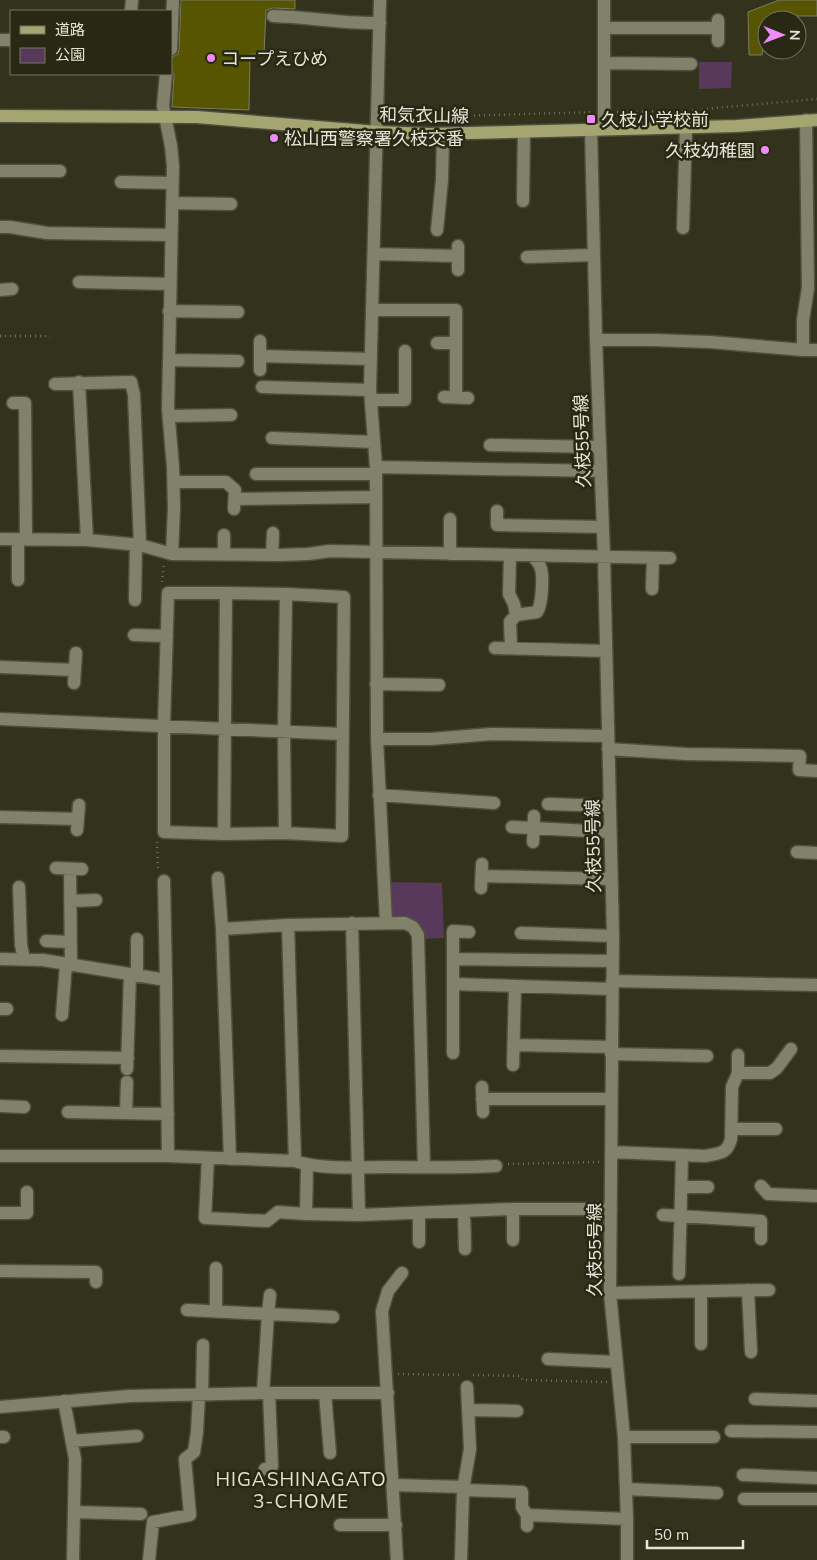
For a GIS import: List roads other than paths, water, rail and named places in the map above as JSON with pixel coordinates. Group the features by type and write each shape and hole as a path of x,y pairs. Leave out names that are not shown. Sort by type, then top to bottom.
{"main road":[{"name":"和気衣山線","path":"0,116 197,118 378,132 443,134 686,128 812,120"}],"street":[{"path":"172,24 173,0"},
{"path":"380,0 371,395 376,471 376,739 386,922"},
{"path":"604,0 604,129"},
{"path":"273,16 297,16 338,22 380,23"},
{"path":"605,28 674,22 718,24 718,41"},
{"path":"605,63 691,64"},
{"path":"166,75 163,106 171,146 172,184 169,311 169,416 174,482 172,554"},
{"path":"803,350 803,320 808,288 812,120"},
{"path":"684,228 686,128"},
{"name":"久枝55号線","path":"591,130 610,806 612,936 610,1293 624,1437 628,1519 627,1560"},
{"path":"523,201 524,132"},
{"path":"437,230 442,180 443,134"},
{"path":"0,171 52,174"},
{"path":"121,182 172,184"},
{"path":"172,203 231,204"},
{"path":"0,227 48,232 171,235"},
{"path":"374,254 458,251 458,270"},
{"path":"527,256 594,255"},
{"path":"79,282 170,284"},
{"path":"373,310 419,305 456,310 456,397"},
{"path":"169,311 238,312"},
{"path":"596,340 710,342 817,350"},
{"path":"260,341 260,370"},
{"path":"437,343 456,343"},
{"path":"262,388 371,395 405,400 412,364 405,351"},
{"path":"260,356 371,359"},
{"path":"169,360 238,361"},
{"path":"79,382 87,540"},
{"path":"55,384 131,382 134,395 138,545 134,600"},
{"path":"12,403 26,403 22,539 18,580"},
{"path":"169,416 231,415"},
{"path":"272,438 374,442"},
{"path":"490,445 600,447"},
{"path":"256,474 376,471 601,471"},
{"path":"174,482 226,482 235,490 234,504 376,497"},
{"path":"497,511 497,525 603,527"},
{"path":"450,520 450,554"},
{"path":"272,533 272,554"},
{"path":"224,535 224,554"},
{"path":"0,539 87,540 138,545 172,554 308,554 330,552 670,558"},
{"path":"510,555 509,594 514,604 516,615"},
{"path":"511,648 510,622 516,615 538,612 541,607 542,573 540,566 533,556"},
{"path":"652,589 653,558"},
{"path":"168,593 286,594 344,597 342,836 285,833 224,834 164,832 164,725 168,593"},
{"path":"224,834 226,593"},
{"path":"285,833 286,594"},
{"path":"134,635 167,636"},
{"path":"496,648 606,651"},
{"path":"0,667 75,676 76,654"},
{"path":"376,684 439,685"},
{"path":"0,719 342,734"},
{"path":"376,739 430,739 492,734 608,742 687,754 800,756 800,770 817,770"},
{"path":"379,795 494,803"},
{"path":"548,804 610,806"},
{"path":"0,818 78,824 78,806"},
{"path":"533,842 534,822"},
{"path":"512,827 534,822 610,832"},
{"path":"797,852 817,853"},
{"path":"56,868 76,869 70,901 69,964 62,1015"},
{"path":"482,876 532,871 611,879"},
{"path":"218,878 222,929 230,1160"},
{"path":"164,880 168,1156"},
{"path":"19,887 21,944 24,960"},
{"path":"70,901 96,900"},
{"path":"222,929 386,922 405,923 413,927 418,935 424,1167"},
{"path":"352,923 359,1215"},
{"path":"288,925 301,1163 306,1214"},
{"path":"453,1053 453,931 469,932"},
{"path":"521,933 612,936"},
{"path":"0,1056 127,1063 137,939"},
{"path":"46,941 70,942"},
{"path":"0,959 43,960 166,980"},
{"path":"453,959 612,961"},
{"path":"453,984 515,986 817,985"},
{"path":"513,1065 515,986"},
{"path":"514,1045 707,1056"},
{"path":"738,1073 770,1073 778,1068 791,1049"},
{"path":"611,1157 706,1156 721,1152 729,1147 732,1138 732,1087 738,1073 738,1055"},
{"path":"126,1113 127,1082"},
{"path":"482,1099 611,1099"},
{"path":"0,1106 24,1107"},
{"path":"68,1112 168,1114"},
{"path":"732,1129 776,1129"},
{"path":"0,1156 168,1156 359,1167 455,1168 496,1166"},
{"path":"679,1274 682,1156"},
{"path":"208,1158 205,1218 267,1221 278,1212 359,1215 513,1209 610,1210"},
{"path":"761,1186 768,1194 817,1196"},
{"path":"682,1187 708,1187"},
{"path":"0,1213 27,1213 27,1192"},
{"path":"513,1209 513,1240"},
{"path":"464,1211 465,1249"},
{"path":"419,1213 419,1242"},
{"path":"664,1215 761,1221 761,1240"},
{"path":"0,1271 35,1266 96,1272 96,1282"},
{"path":"216,1268 216,1311"},
{"path":"398,1560 382,1311 388,1290 402,1273"},
{"path":"748,1290 751,1352"},
{"path":"610,1293 769,1290"},
{"path":"700,1291 701,1344"},
{"path":"265,1469 272,1466 266,1393 270,1295"},
{"path":"187,1310 333,1317"},
{"path":"148,1560 153,1522 190,1515 185,1459 194,1452 203,1345"},
{"path":"548,1359 616,1362"},
{"path":"461,1560 463,1488 470,1449 468,1379"},
{"path":"325,1393 330,1453"},
{"path":"0,1407 128,1396 388,1393"},
{"path":"755,1399 817,1401"},
{"path":"64,1401 75,1459 73,1560"},
{"path":"469,1410 517,1411"},
{"path":"731,1431 817,1432"},
{"path":"72,1441 137,1436"},
{"path":"624,1437 714,1437"},
{"path":"743,1475 817,1478"},
{"path":"393,1485 522,1492 522,1507 527,1520 628,1519"},
{"path":"627,1489 717,1493"},
{"path":"744,1499 817,1499"},
{"path":"74,1512 141,1514"},
{"path":"340,1525 396,1524"}],"place":[{"name":"コープえひめ","path":"211,58"},
{"name":"久枝小学校前","path":"591,119"},
{"name":"松山西警察署久枝交番","path":"274,138"},
{"name":"久枝幼稚園","path":"765,150"}],"district":[{"name":"HIGASHINAGATO 3-CHOME","path":"301,1490"}]}
